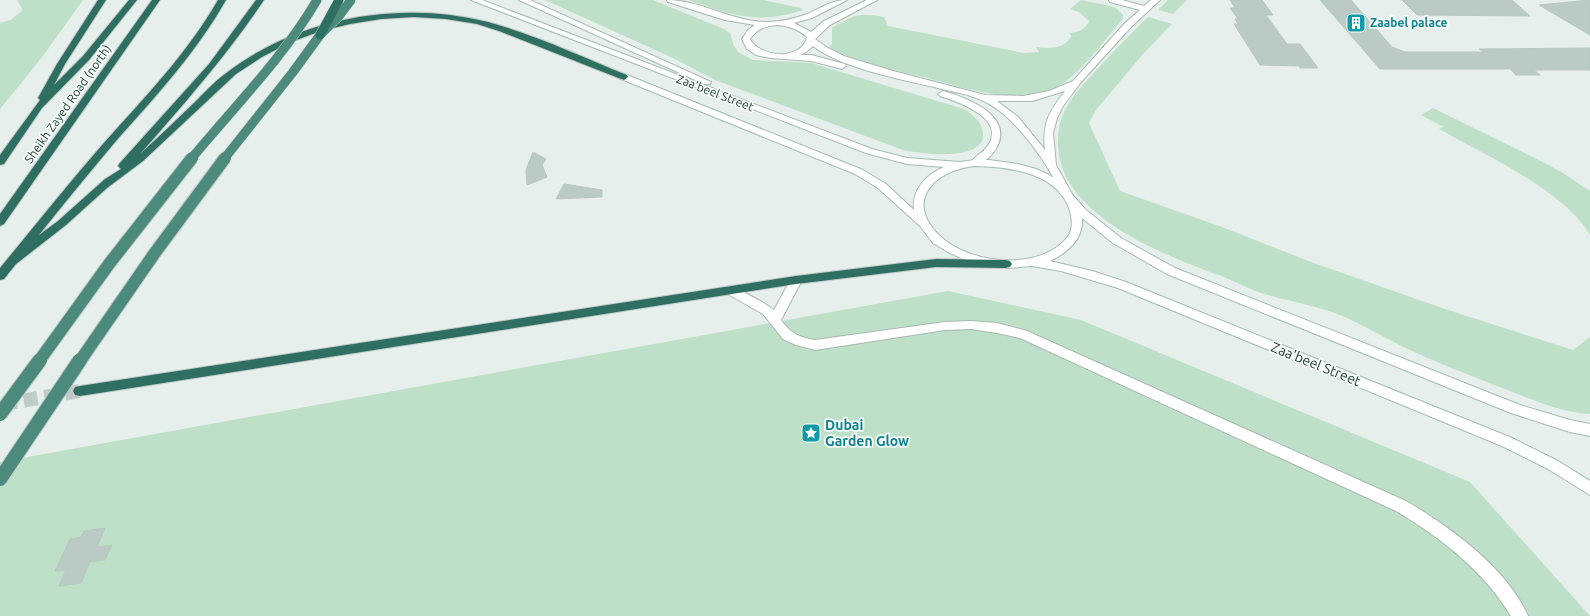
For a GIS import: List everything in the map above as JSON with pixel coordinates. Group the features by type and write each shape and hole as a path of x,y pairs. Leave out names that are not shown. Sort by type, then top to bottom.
{"highway":[{"path":"39,106 86,58 133,0"},
{"name":"Sheikh Zayed Road (north)","path":"0,222 156,0"},
{"path":"0,276 74,183 175,68 212,19 222,0"},
{"path":"212,19 232,0"},
{"path":"104,186 204,76 241,28 260,0"},
{"path":"0,414 109,264 197,153 288,44 306,19 316,0"},
{"path":"320,35 339,0"},
{"path":"0,479 101,328 158,248 208,180 320,35 339,16 351,0"},
{"path":"0,162 39,106 61,64 99,2"},
{"path":"11,262 62,223 104,186 143,158 214,88 245,64 269,50 296,38 355,20 414,15 448,16 470,20 505,30 624,77"},
{"path":"80,391 796,280 936,263 1006,264"}],"main road":[{"name":"Zaa'beel Street","path":"475,0 732,100 869,151 888,157 927,163 960,165"},
{"path":"523,0 756,103 791,121"},
{"path":"671,0 737,20 767,24 784,23 809,16 843,0"},
{"path":"783,56 803,51 809,46 811,38 827,23 871,0"},
{"path":"1113,0 1145,9"},
{"path":"1051,164 1048,133 1052,118 1059,105 1078,80 1128,25 1156,0"},
{"path":"700,10 741,34 752,50 760,54 802,57 830,62 947,96 976,107 987,115 995,125 997,136 994,146 986,155 975,163"},
{"path":"784,23 806,30 811,38 828,52 843,59 979,96 1014,100 1030,99 1056,92 1078,80"},
{"path":"741,34 767,24"},
{"name":"Zaa'beel Street","path":"624,77 859,172 882,186 924,225"},
{"path":"979,96 994,103 1007,112 1051,164 1064,185 1070,198 1078,215 1077,231 1068,245 1053,256 1031,262 1006,264 980,260 957,252 937,240 924,225 918,210 920,195 928,182 942,172 960,165 996,163 1017,166 1037,173 1055,183 1070,198 1089,219 1111,238 1139,255 1171,270 1516,409 1563,424 1590,430"},
{"name":"Zaa'beel Street","path":"1031,262 1062,267 1092,275 1152,297 1508,442 1553,465 1590,489"},
{"path":"776,319 796,280"},
{"path":"730,290 757,304 776,319 780,329 789,337 801,343 815,345 945,326 977,326 997,328 1023,334 1400,506 1443,532 1482,566 1514,606 1520,616"}],"green space":[{"path":"17,0 83,0 43,56 0,109 0,23 10,20 22,11 22,8"},
{"path":"545,0 653,0 724,29 730,33 734,46 738,52 753,60 811,63 964,109 980,123 983,130 981,144 963,153 950,154 923,153 903,150 715,80 675,59"},
{"path":"688,0 763,0 801,8 803,10 772,17 745,16 731,14"},
{"path":"1081,0 1116,8 1123,15 1123,19 1075,74 1058,86 1039,93 1011,95 975,91 865,62 852,58 829,47 832,44 832,28 851,17 868,15 884,17 888,26 1024,53 1039,52 1036,47 1051,48 1060,46 1068,41 1071,37 1070,33 1079,31 1086,27 1089,21 1079,12 1070,9"},
{"path":"1168,0 1187,0 1173,14 1158,10"},
{"path":"1148,17 1172,24 1143,54 1096,110 1089,123 1120,191 1222,227 1311,262 1442,308 1573,350 1590,337 1590,414 1571,412 1533,400 1462,372 1401,346 1340,315 1250,289 1144,243 1117,228 1093,210 1074,190 1062,166 1058,140 1060,122 1065,109 1079,89"},
{"path":"1433,108 1541,161 1563,173 1590,191 1590,235 1578,219 1562,203 1543,189 1500,162 1439,129 1444,127 1421,115"},
{"name":"Dubai Garden Glow","path":"948,291 1081,320 1470,482 1590,616 0,616 0,462"}],"building":[{"path":"1230,0 1262,0 1273,15 1266,15 1287,44 1300,44 1318,68 1260,65 1234,24 1238,24 1235,19 1238,19 1230,8 1235,8"},
{"name":"Zaabel palace","path":"1320,0 1351,0 1392,47 1405,52 1483,52 1479,49 1590,48 1590,70 1534,70 1540,75 1516,75 1510,69 1380,69"},
{"path":"1402,0 1512,0 1530,16 1417,15"},
{"path":"1589,0 1590,35 1539,5"},
{"path":"533,152 546,159 542,165 547,177 527,185 526,170"},
{"path":"564,184 602,190 602,197 556,199"},
{"path":"105,528 97,547 112,545 105,560 90,562 81,583 59,586 66,570 55,571 70,539 81,537 84,531"}],"tunnel":[{"path":"3,404 80,391"}],"place":[{"name":"Zaabel palace","path":"1356,23"},
{"name":"Dubai Garden Glow","path":"811,433"}]}
